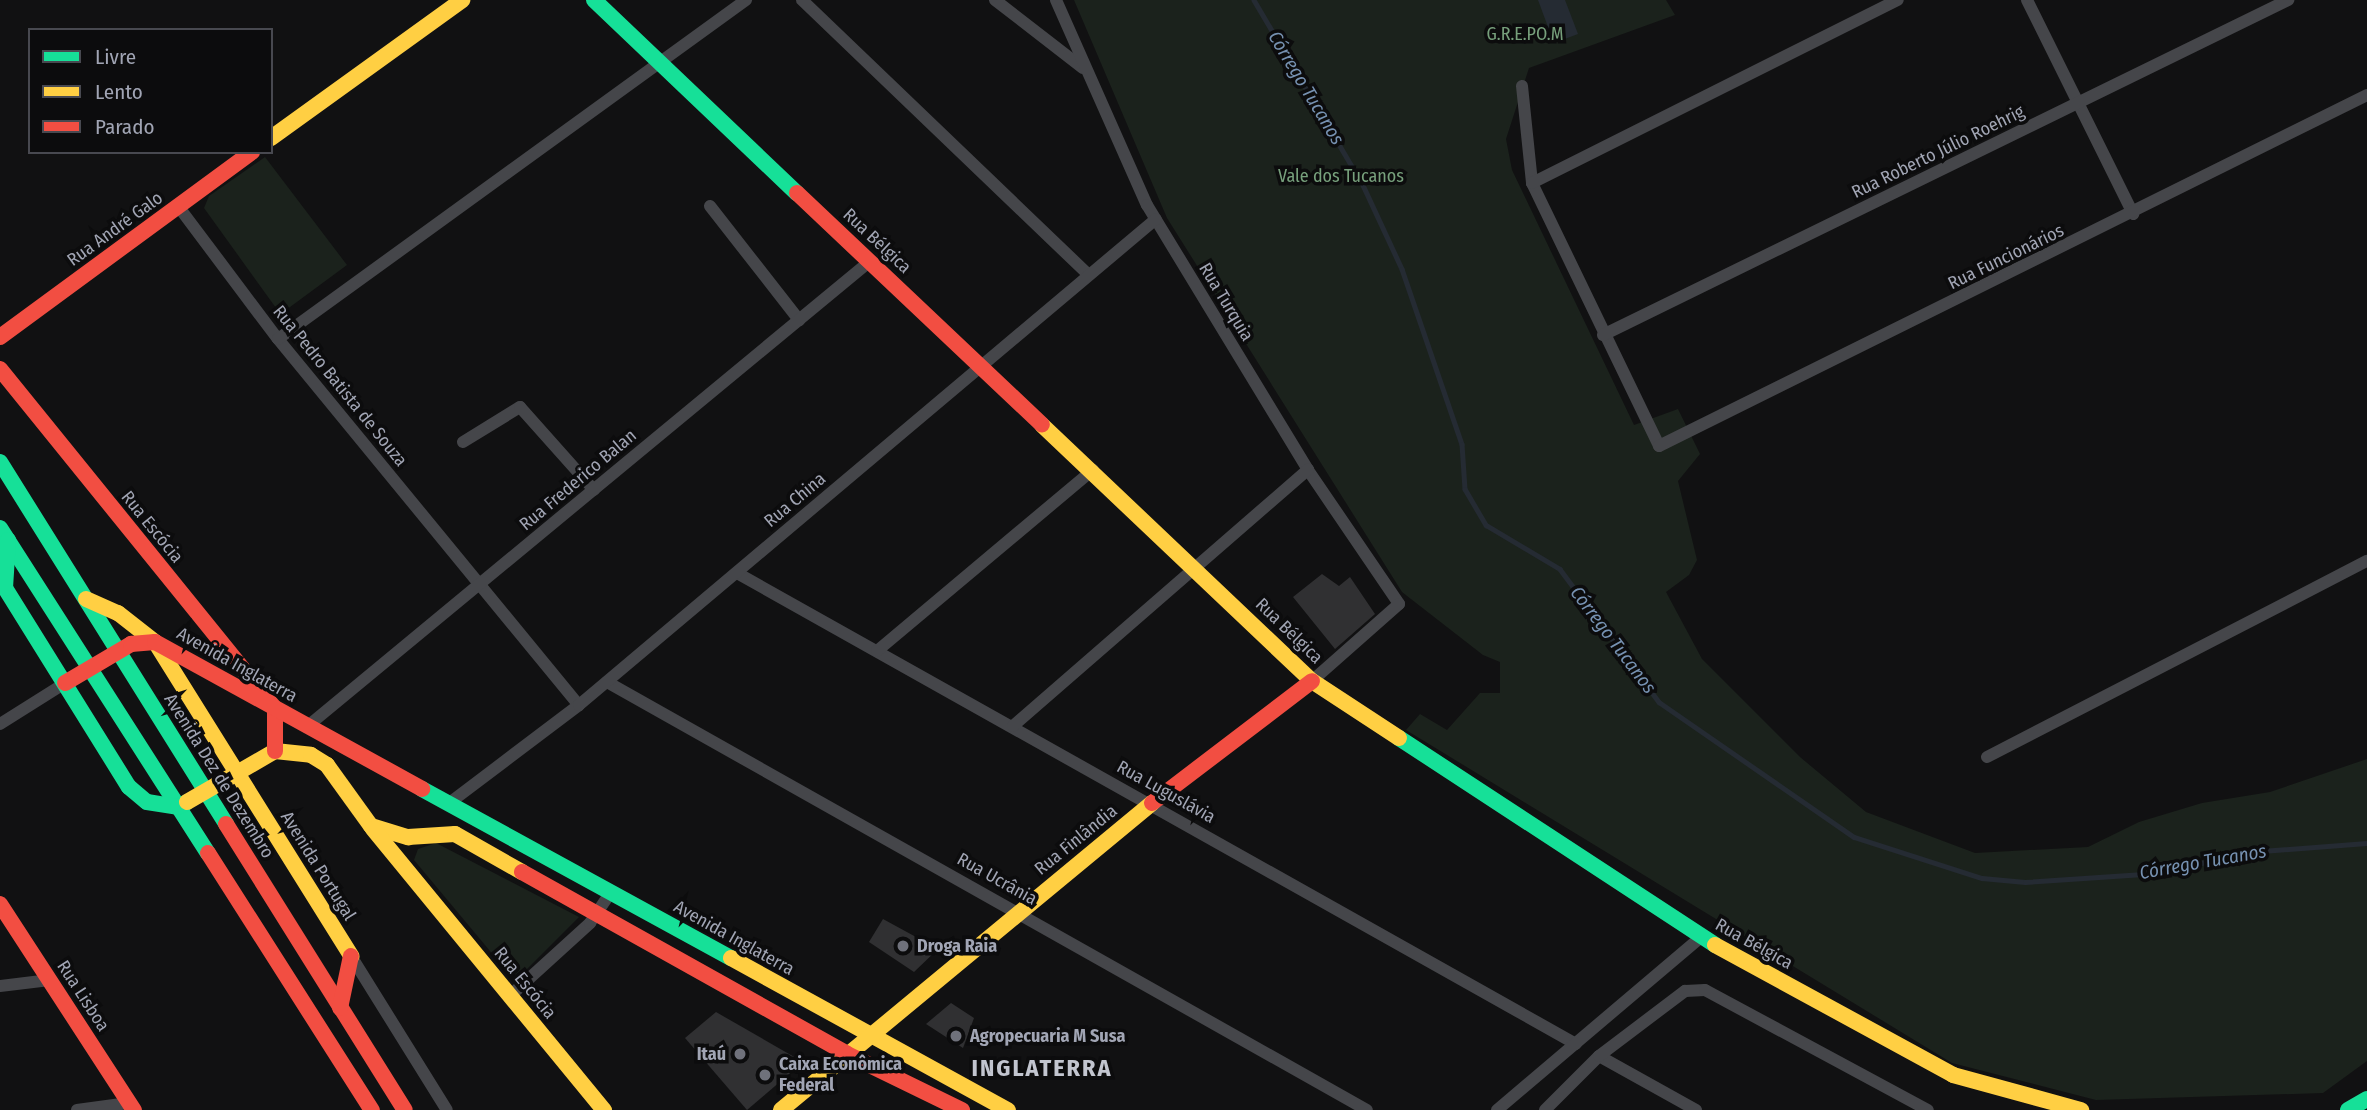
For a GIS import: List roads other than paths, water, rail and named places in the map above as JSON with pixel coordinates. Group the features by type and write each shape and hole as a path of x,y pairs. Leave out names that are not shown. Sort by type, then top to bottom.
{"main road":[{"path":"273,137 462,0"},
{"name":"Rua Bélgica","path":"594,0 1199,569 1312,681 1701,937 1953,1075 2058,1108 2081,1110"},
{"name":"Rua André Galo","path":"0,337 249,154"},
{"name":"Rua Escócia","path":"0,369 275,709"},
{"name":"Avenida Dez de Dezembro","path":"0,462 405,1110"},
{"path":"4,534 3,584 129,787 147,802 178,807 275,751 295,750 327,765 371,826 408,837 448,831 848,1054 962,1110"},
{"path":"4,534 372,1110"},
{"path":"86,599 118,613 155,642"},
{"name":"Avenida Inglaterra","path":"65,683 119,651 155,642 275,709 452,801 611,892 1008,1110"},
{"name":"Avenida Portugal","path":"155,642 351,956"},
{"name":"Rua Finlândia","path":"781,1110 1151,803 1312,681"},
{"path":"275,709 275,751"},
{"path":"448,831 446,818 452,801"},
{"name":"Rua Escócia","path":"371,826 604,1110"},
{"path":"408,837 415,880"},
{"name":"Rua Lisboa","path":"0,904 132,1106"},
{"path":"340,1008 351,956"},
{"path":"2348,1110 2367,1099"}],"street":[{"path":"278,339 746,0"},
{"path":"802,0 1090,275"},
{"path":"995,0 1083,68"},
{"name":"Rua Turquia","path":"1056,0 1083,68 1156,219 1308,470 1399,604"},
{"path":"1532,183 1898,0"},
{"path":"2027,0 2133,214"},
{"name":"Rua Roberto Júlio Roehrig","path":"1603,335 2288,0"},
{"path":"1522,86 1532,183 1603,335"},
{"name":"Rua Funcionários","path":"1603,335 1659,446 2133,214 2367,95"},
{"path":"710,205 799,320"},
{"name":"Rua Pedro Batista de Souza","path":"178,206 278,339 579,705"},
{"name":"Rua China","path":"452,801 607,682 1156,219"},
{"name":"Rua Frederico Balan","path":"309,725 870,261"},
{"path":"463,442 520,407 594,490"},
{"path":"877,651 1093,470"},
{"path":"1013,726 1199,569 1308,470"},
{"path":"1987,757 2367,561"},
{"name":"Rua Luguslávia","path":"737,573 1151,803 1576,1044"},
{"name":"Rua Finlândia","path":"1312,681 1399,604"},
{"name":"Rua Ucrânia","path":"607,682 1020,911 1367,1110"},
{"path":"0,724 65,683"},
{"path":"511,995 597,915 611,892"},
{"path":"1497,1110 1701,937"},
{"name":"Avenida Portugal","path":"351,956 447,1110"},
{"path":"0,986 50,980"},
{"path":"1545,1110 1599,1056 1685,991 1705,990 1928,1110"},
{"path":"1599,1056 1696,1110"},
{"path":"77,1110 132,1106"}],"waterway":[{"name":"Córrego Tucanos","path":"1254,0 1363,185 1402,269 1462,444 1465,489 1486,525 1560,569 1659,702 1854,837 1982,878 2025,882 2158,873 2249,852 2367,843"}],"place":[{"name":"Droga Raia","path":"903,946"},
{"name":"Agropecuaria M Susa","path":"956,1036"},
{"name":"Itaú","path":"740,1054"},
{"name":"Caixa Econômica Federal","path":"765,1075"}],"district":[{"name":"INGLATERRA","path":"1042,1069"}],"park label":[{"name":"G.R.E.PO.M","path":"1525,34"},
{"name":"Vale dos Tucanos","path":"1341,176"}]}
